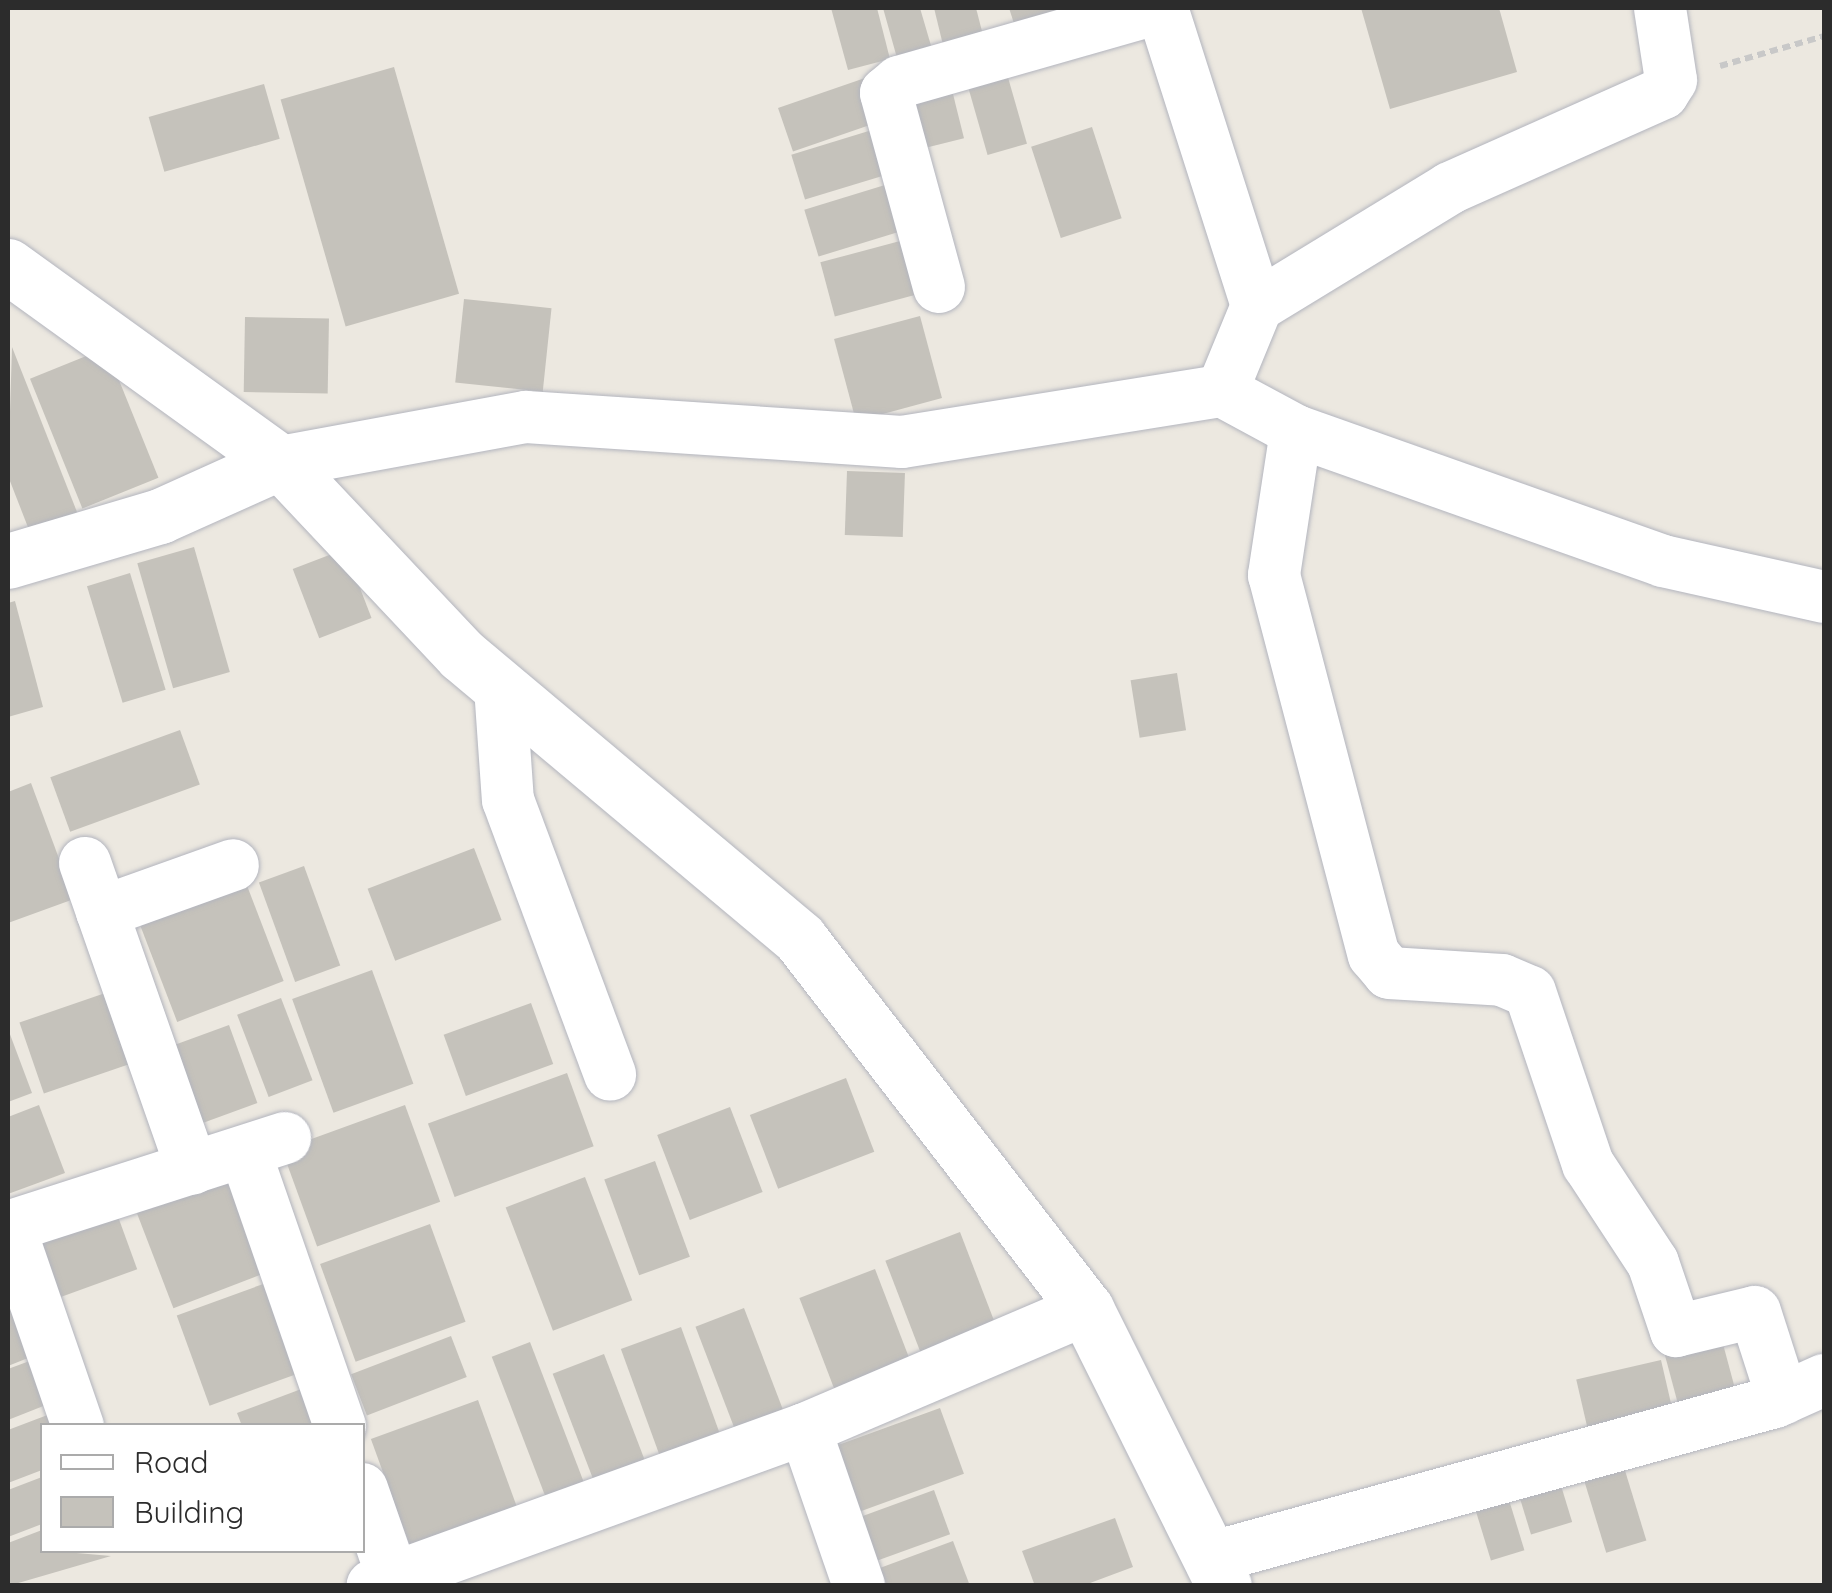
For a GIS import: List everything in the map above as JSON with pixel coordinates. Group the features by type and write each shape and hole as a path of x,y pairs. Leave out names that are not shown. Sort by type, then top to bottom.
{"street":[{"path":"939,287 886,93 1160,8 1257,306"},
{"path":"1222,392 1257,306 1450,188 1650,103 1671,80 1660,8"},
{"path":"8,266 280,462 500,687 800,939 1086,1309 1217,1572 1804,1390 1754,1312 1676,1331 1653,1263 1588,1164 1530,992 1502,980 1389,973 1374,956 1274,576 1296,431"},
{"path":"8,561 160,516 280,462 526,417 902,442 1222,392 1296,431 1663,561 1824,596"},
{"path":"500,687 508,800 610,1075"},
{"path":"85,863 192,1169"},
{"path":"102,912 233,865"},
{"path":"77,1423 8,1226 265,1145 339,1423"},
{"path":"365,1501 386,1583 805,1429 1086,1309"},
{"path":"805,1429 859,1586"}],"path":[{"path":"1671,80 1824,36"}],"building":[{"path":"831,8 877,8 890,59 848,70"},
{"path":"883,8 920,8 932,49 897,58"},
{"path":"934,8 976,8 984,39 944,49"},
{"path":"1009,8 1054,8 1061,28 1020,42"},
{"path":"1361,8 1499,8 1517,72 1390,109"},
{"path":"1003,60 1027,144 988,155 964,71"},
{"path":"394,67 459,294 346,326 281,100"},
{"path":"865,78 880,121 793,151 778,108"},
{"path":"949,78 964,138 905,153 890,93"},
{"path":"264,84 280,139 164,172 149,117"},
{"path":"885,126 899,171 805,200 791,155"},
{"path":"1092,127 1122,218 1061,238 1031,147"},
{"path":"898,181 912,228 819,257 804,210"},
{"path":"915,237 929,291 835,316 820,262"},
{"path":"464,299 552,308 543,392 455,383"},
{"path":"920,316 942,398 856,421 834,339"},
{"path":"245,317 329,318 328,393 244,392"},
{"path":"12,347 79,517 31,535 8,476"},
{"path":"106,348 158,478 82,509 30,379"},
{"path":"847,471 905,473 903,537 845,535"},
{"path":"194,547 230,672 173,688 137,563"},
{"path":"345,549 372,618 319,638 293,569"},
{"path":"130,573 166,690 123,703 87,586"},
{"path":"15,601 43,707 8,717 8,603"},
{"path":"1177,673 1186,730 1140,738 1131,680"},
{"path":"180,730 200,785 70,832 50,777"},
{"path":"31,783 74,899 8,923 8,792"},
{"path":"474,848 502,920 395,961 368,889"},
{"path":"304,866 340,966 295,982 259,882"},
{"path":"246,883 284,981 177,1022 140,924"},
{"path":"372,970 413,1084 334,1113 292,999"},
{"path":"114,990 138,1061 44,1093 19,1023"},
{"path":"281,998 313,1080 269,1097 237,1015"},
{"path":"531,1003 553,1064 466,1096 444,1035"},
{"path":"229,1025 257,1103 197,1125 169,1047"},
{"path":"8,1029 32,1093 8,1102"},
{"path":"567,1073 594,1146 455,1197 428,1124"},
{"path":"846,1078 874,1152 778,1189 750,1115"},
{"path":"39,1105 65,1173 8,1194 8,1117"},
{"path":"405,1105 440,1202 317,1247 282,1150"},
{"path":"730,1107 763,1192 690,1220 657,1135"},
{"path":"655,1161 690,1257 639,1275 604,1179"},
{"path":"228,1163 270,1271 173,1308 132,1200"},
{"path":"585,1177 632,1300 553,1331 506,1207"},
{"path":"116,1211 137,1269 57,1298 36,1240"},
{"path":"430,1224 466,1322 356,1362 320,1264"},
{"path":"960,1232 999,1333 924,1361 885,1261"},
{"path":"875,1269 913,1367 837,1396 799,1298"},
{"path":"266,1283 299,1373 210,1406 177,1315"},
{"path":"8,1302 33,1356 8,1366"},
{"path":"744,1308 784,1412 735,1430 695,1327"},
{"path":"681,1327 720,1435 660,1457 621,1349"},
{"path":"1719,1329 1737,1397 1680,1412 1662,1344"},
{"path":"451,1336 467,1377 367,1415 351,1374"},
{"path":"530,1342 589,1496 551,1511 492,1357"},
{"path":"604,1354 647,1466 596,1486 553,1374"},
{"path":"35,1359 51,1403 8,1420 8,1369"},
{"path":"1661,1360 1674,1416 1589,1435 1576,1380"},
{"path":"304,1388 316,1423 241,1423 237,1413"},
{"path":"478,1400 518,1509 411,1548 371,1439"},
{"path":"940,1408 964,1474 856,1513 832,1447"},
{"path":"58,1411 62,1423 40,1423 40,1471 8,1483 8,1430"},
{"path":"1623,1464 1646,1541 1606,1553 1583,1476"},
{"path":"40,1478 40,1525 8,1537 8,1490"},
{"path":"1559,1479 1572,1522 1531,1535 1518,1492"},
{"path":"934,1490 950,1534 869,1564 853,1519"},
{"path":"1506,1490 1524,1550 1491,1560 1473,1500"},
{"path":"1115,1518 1133,1567 1082,1586 1035,1586 1022,1551"},
{"path":"40,1531 40,1553 111,1556 8,1586 8,1543"},
{"path":"953,1541 970,1586 875,1586 869,1572"}]}
